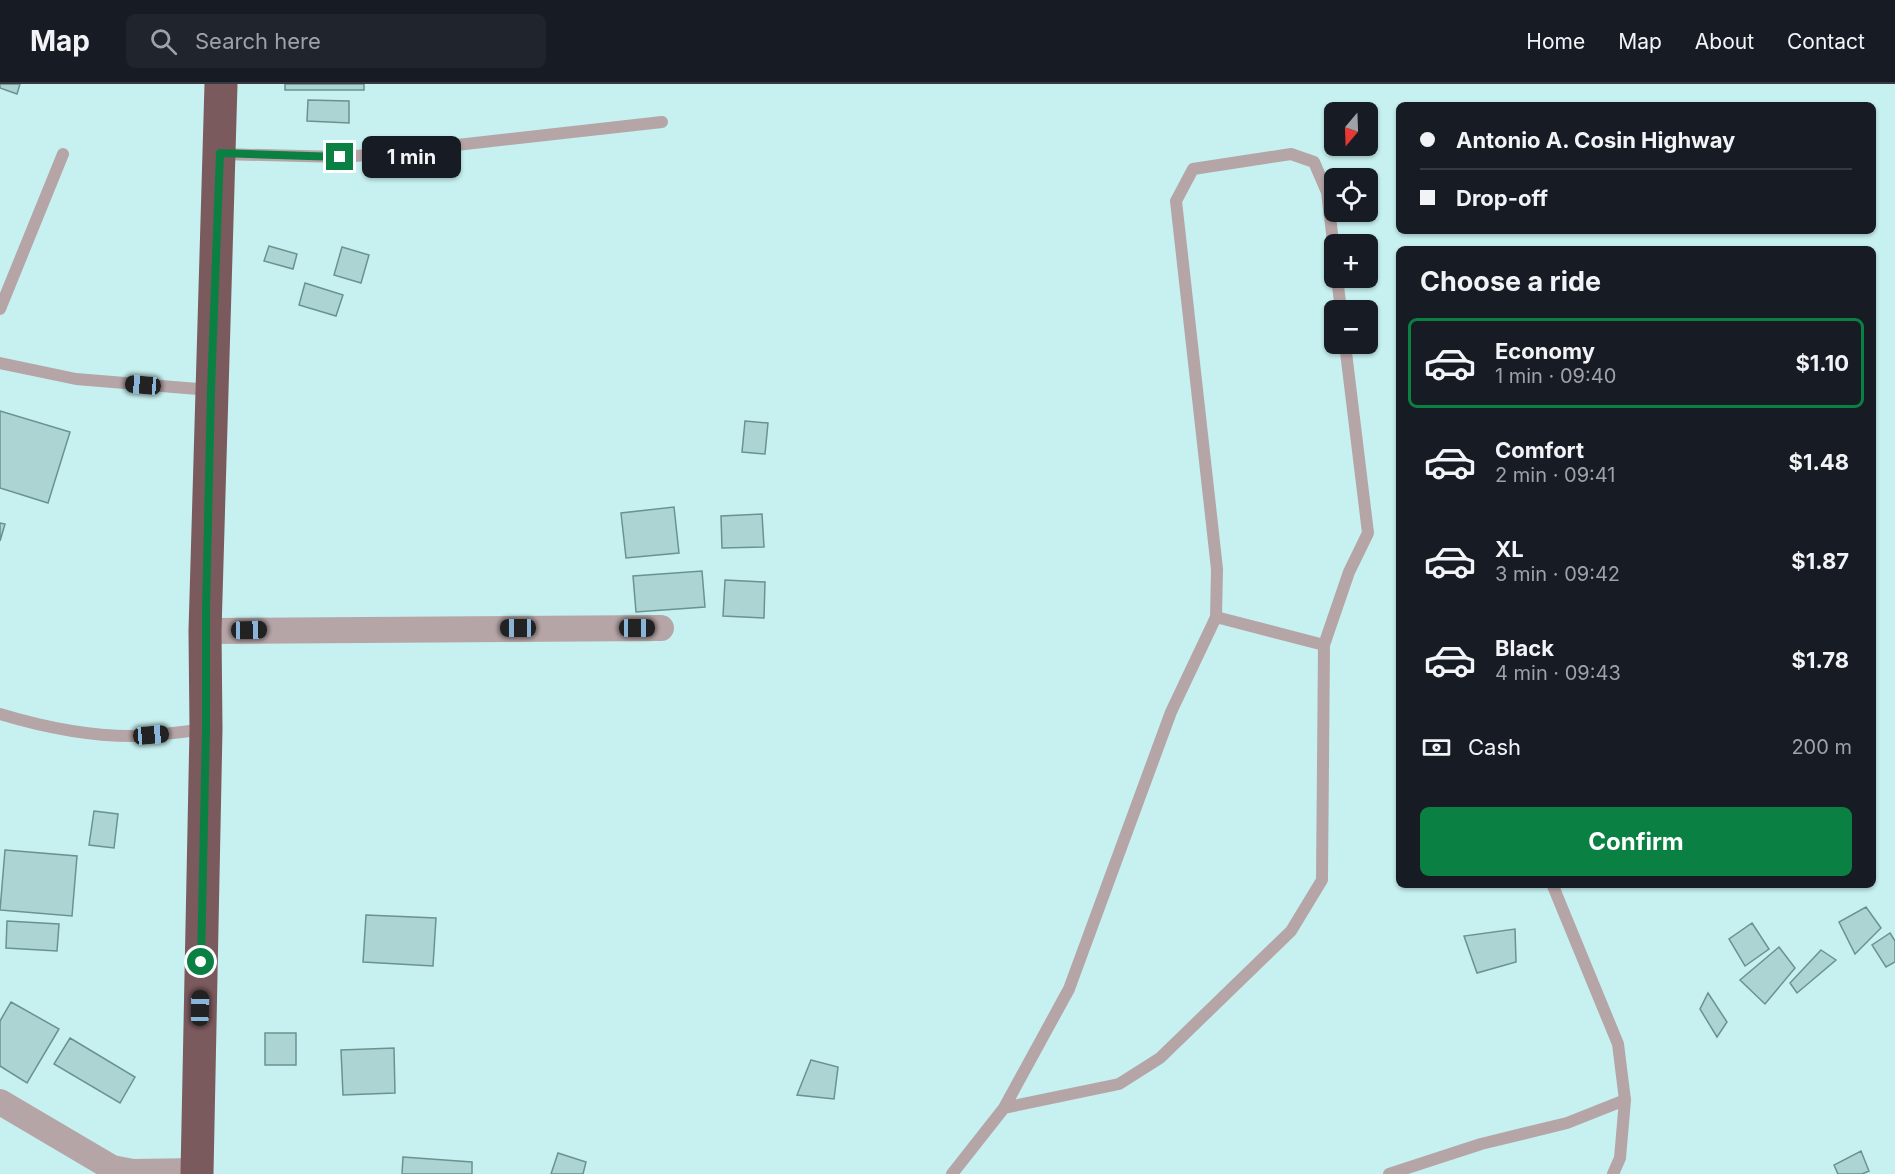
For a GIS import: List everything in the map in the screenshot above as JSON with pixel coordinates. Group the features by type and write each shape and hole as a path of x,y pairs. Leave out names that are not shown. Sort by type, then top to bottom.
{"highway":[{"path":"197,1172 206,729 205,631 221,84"}],"street":[{"path":"205,631 661,628"},
{"path":"0,1102 112,1168 133,1172 197,1172"}],"lane":[{"path":"220,153 340,157 663,122"},
{"path":"0,309 63,154"},
{"path":"952,1174 1004,1108 1070,989 1171,712 1216,616 1217,569 1176,201 1193,169 1291,154 1314,162 1327,192 1332,234"},
{"path":"1004,1108 1119,1084 1160,1058 1291,931 1323,880 1324,645 1349,572 1368,533 1346,354"},
{"path":"0,363 76,379 211,390"},
{"path":"1216,616 1324,645"},
{"path":"0,714 40,726 99,734 132,736 206,729"},
{"path":"1554,888 1618,1044 1625,1100 1620,1158 1613,1174"},
{"path":"1389,1174 1481,1144 1567,1123 1625,1100"}],"building":[{"path":"0,84 20,84 17,94 0,88"},
{"path":"285,84 364,84 364,90 285,90"},
{"path":"308,100 349,101 349,123 307,121"},
{"path":"269,246 297,254 293,269 264,261"},
{"path":"342,247 369,255 361,283 334,275"},
{"path":"305,283 343,295 336,316 299,305"},
{"path":"0,411 70,432 48,503 0,488"},
{"path":"745,421 768,423 765,454 742,452"},
{"path":"674,507 679,553 626,558 621,513"},
{"path":"762,514 764,547 722,548 721,516"},
{"path":"0,523 5,524 0,541"},
{"path":"702,571 705,607 636,612 633,576"},
{"path":"725,580 765,582 764,618 723,616"},
{"path":"94,811 118,814 114,848 89,845"},
{"path":"5,850 77,856 72,916 0,910"},
{"path":"1866,907 1881,928 1855,954 1839,922"},
{"path":"366,915 436,918 433,966 363,962"},
{"path":"7,921 59,924 57,951 6,948"},
{"path":"1752,923 1769,949 1745,966 1729,939"},
{"path":"1515,929 1516,962 1477,973 1464,936"},
{"path":"1890,933 1895,941 1895,962 1886,967 1872,945"},
{"path":"1779,947 1795,968 1765,1004 1740,980"},
{"path":"1821,950 1836,960 1797,993 1790,983"},
{"path":"1708,993 1727,1022 1717,1037 1700,1009"},
{"path":"11,1002 59,1029 27,1083 0,1066 0,1021"},
{"path":"265,1033 296,1033 296,1065 265,1065"},
{"path":"70,1038 135,1077 120,1103 54,1064"},
{"path":"394,1048 395,1093 343,1095 341,1050"},
{"path":"811,1060 838,1067 834,1099 797,1095"},
{"path":"1861,1151 1869,1171 1862,1174 1838,1174 1834,1165"},
{"path":"558,1153 586,1162 583,1174 551,1174"},
{"path":"403,1157 472,1162 472,1174 402,1174"}],"route":[{"path":"201,962 206,729 205,631 220,153 340,157"}]}
